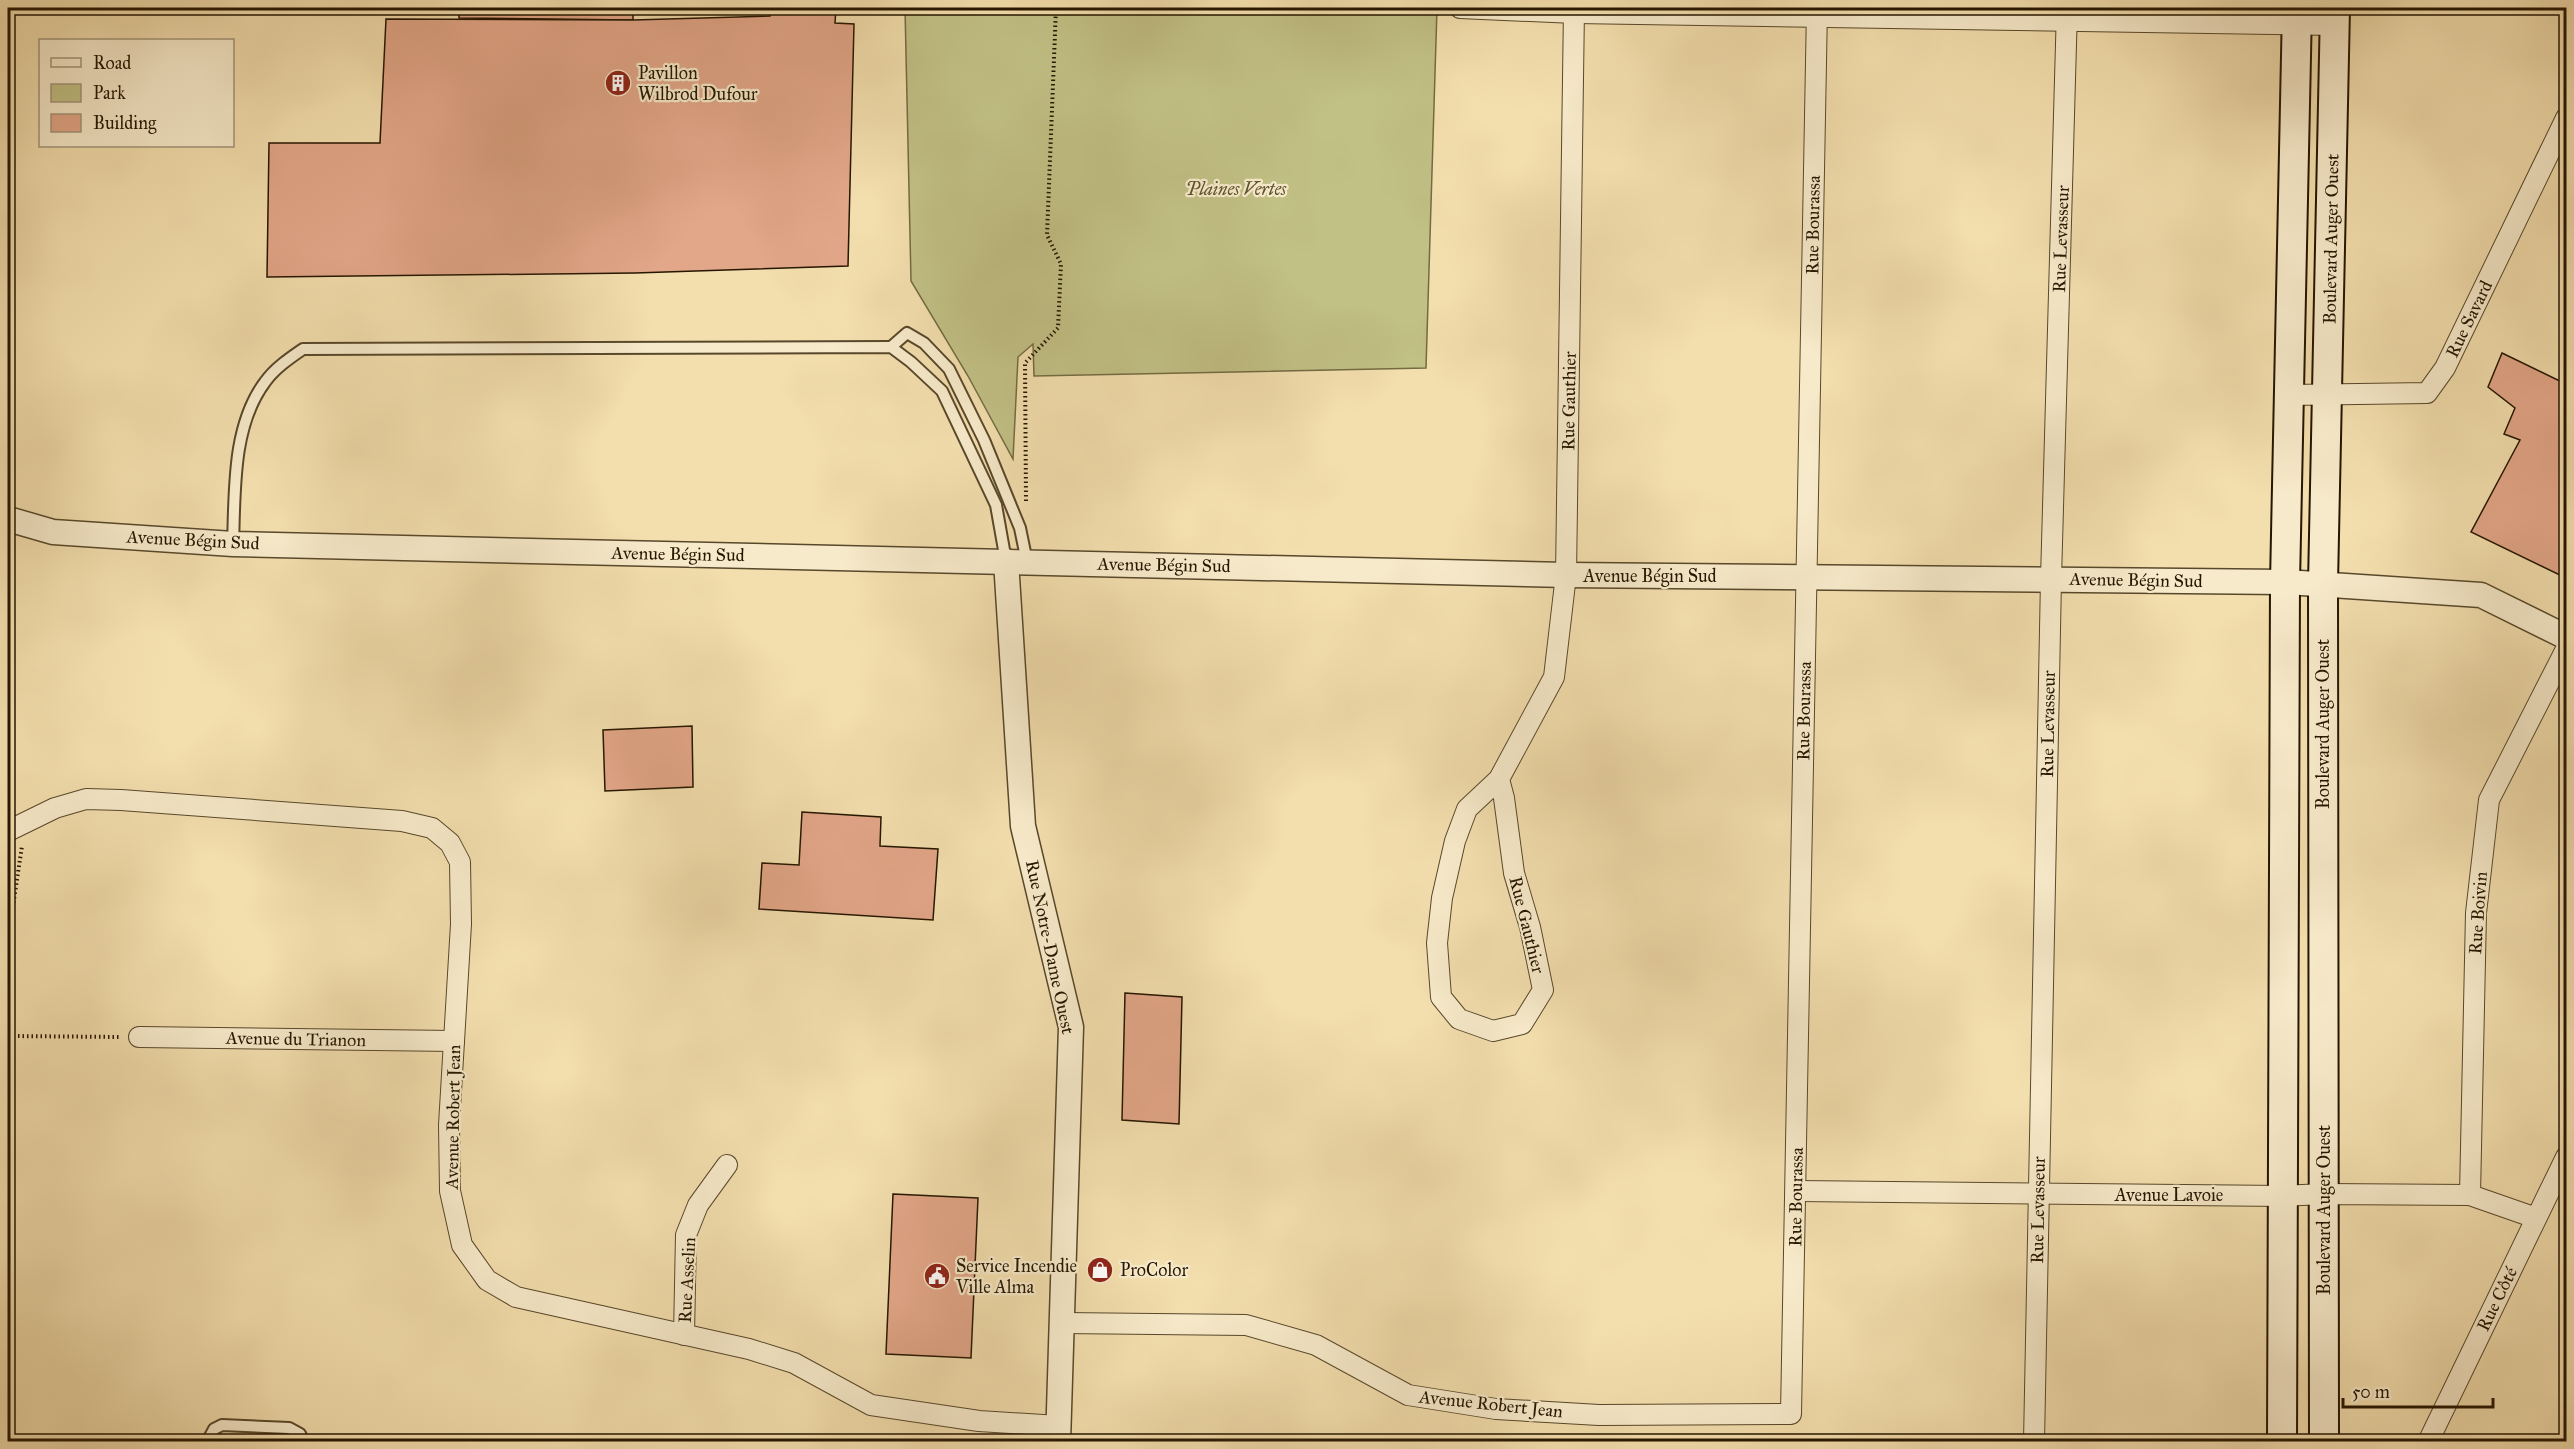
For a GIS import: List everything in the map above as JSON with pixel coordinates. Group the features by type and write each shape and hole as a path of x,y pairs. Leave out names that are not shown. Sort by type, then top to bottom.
{"main road":[{"path":"2282,1442 2285,582 2297,16"},
{"name":"Boulevard Auger Ouest","path":"2324,1442 2323,584 2335,16"}],"street":[{"path":"1460,8 2335,16"},
{"name":"Rue Gauthier","path":"1499,779 1504,798 1514,873 1530,927 1543,990 1522,1024 1492,1031 1459,1018 1441,997 1437,944 1442,898 1455,841 1467,809 1499,779 1554,676 1566,575 1574,10"},
{"name":"Rue Bourassa","path":"1791,1414 1797,1191 1817,12"},
{"name":"Rue Levasseur","path":"2034,1442 2051,579 2067,13"},
{"name":"Rue Savard","path":"2289,395 2427,393 2445,368 2566,118"},
{"name":"Avenue Bégin Sud","path":"8,519 53,532 234,544 1566,575 2285,582 2481,595 2566,637"},
{"name":"Rue Notre-Dame Ouest","path":"1016,562 1023,826 1071,1027 1059,1434"},
{"name":"Rue Boivin","path":"2470,1195 2476,913 2489,800 2566,649"},
{"name":"Avenue Robert Jean","path":"8,831 55,808 86,799 402,821 432,828 450,843 460,862 461,924 449,1125 450,1191 462,1245 487,1281 516,1297 748,1349 794,1363 871,1405 1059,1434"},
{"name":"Avenue du Trianon","path":"139,1037 454,1041"},
{"name":"Rue Côté","path":"2427,1442 2566,1157"},
{"name":"Rue Asselin","path":"684,1335 686,1235 698,1205 727,1165"},
{"name":"Avenue Lavoie","path":"1797,1191 2283,1196 2470,1195 2536,1218"},
{"name":"Avenue Robert Jean","path":"1063,1323 1246,1324 1316,1345 1408,1395 1496,1408 1599,1415 1791,1414"}],"lane":[{"path":"891,347 907,333 924,343 949,369 984,440 1020,528 1016,562"},
{"path":"234,544 237,466 245,424 253,401 276,370 303,349 891,347 942,391 996,505 1016,562"},
{"path":"207,1442 214,1429 222,1425 290,1428 300,1434 304,1442"}],"path":[{"path":"1026,503 1025,363 1058,328 1061,264 1047,235 1056,8"},
{"path":"8,1087 13,906 26,822"},
{"path":"9,1036 139,1037"}],"green space":[{"name":"Plaines Vertes","path":"905,8 1437,8 1426,368 1034,376 1033,344 1018,357 1013,459 968,376 911,281"}],"building":[{"path":"459,8 633,8 633,20 459,18"},
{"name":"Pavillon Wilbrod Dufour","path":"770,8 836,8 835,23 854,24 848,266 635,273 267,277 269,143 380,143 386,19 633,20 770,16"},
{"path":"2502,353 2566,384 2566,578 2471,532 2520,440 2504,434 2515,408 2488,387"},
{"path":"692,726 693,787 605,791 603,730"},
{"path":"802,812 881,817 880,846 938,849 933,920 759,909 762,863 799,865"},
{"path":"1125,993 1182,997 1179,1124 1122,1120"},
{"path":"893,1194 978,1198 971,1358 886,1354"}],"place":[{"name":"Pavillon Wilbrod Dufour","path":"618,83"},
{"name":"ProColor","path":"1100,1270"},
{"name":"Service Incendie Ville Alma","path":"937,1276"}]}
